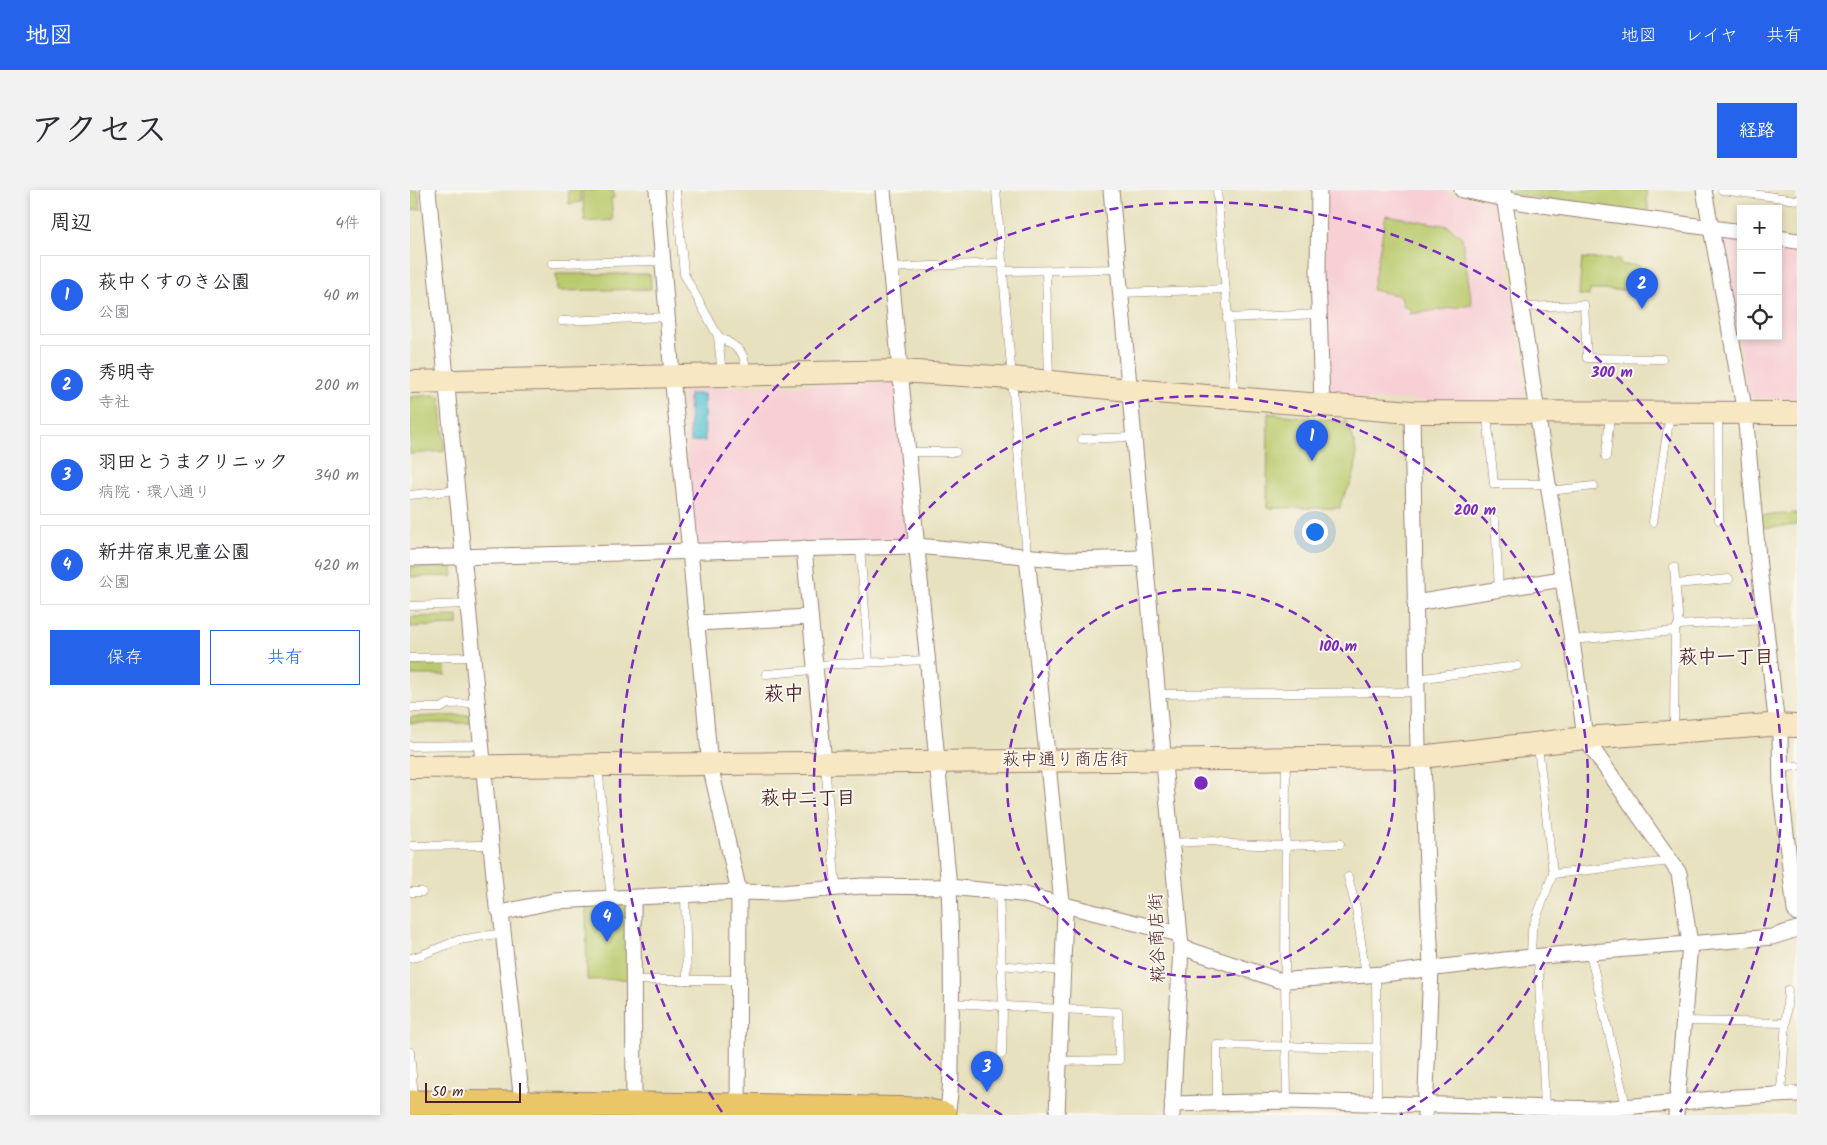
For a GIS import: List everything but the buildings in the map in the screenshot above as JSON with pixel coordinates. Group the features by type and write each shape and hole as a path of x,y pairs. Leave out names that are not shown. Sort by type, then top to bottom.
{"main road":[{"path":"412,1103 523,1109 634,1105 738,1110 920,1110 945,1115"}],"street":[{"path":"428,190 497,907 501,913 523,1109"},
{"path":"657,190 672,376 710,765 739,892 738,1110"},
{"path":"883,190 949,887 952,1003 950,1095 945,1115"},
{"name":"糀谷商店街","path":"1111,190 1180,940 1172,1109"},
{"path":"1319,190 1319,314 1322,406"},
{"path":"1462,190 1503,194 1520,202 1737,231"},
{"path":"1704,190 1745,413 1765,620 1787,726 1780,735 1781,792 1795,910 1797,913"},
{"path":"1503,194 1522,307 1562,579 1576,658 1584,738 1679,873 1690,944 1676,1108"},
{"path":"1782,239 1797,241"},
{"path":"410,382 899,371 1012,378 1129,390 1412,412 1797,413"},
{"path":"1412,412 1418,749 1423,764 1431,968 1425,1110"},
{"path":"410,558 917,546 1066,560 1144,558"},
{"path":"804,548 824,763"},
{"path":"1027,556 1062,903 1065,913 1057,1115"},
{"path":"1415,603 1562,579"},
{"path":"696,623 810,618"},
{"name":"萩中通り商店街","path":"410,767 483,756 598,766 1048,760 1164,765 1286,759 1420,757 1584,738 1674,731 1787,726"},
{"path":"501,913 554,901 739,892 781,893 862,886 949,887 998,891 1062,903 1180,940 1278,980 1371,975 1534,956 1772,937 1797,929"},
{"path":"633,898 634,1105"},
{"path":"1172,1109 1217,1102 1287,1101 1377,1103 1425,1110 1521,1111 1545,1108 1601,1109 1626,1106 1676,1108 1781,1094 1797,1094"}],"lane":[{"path":"676,190 684,274 718,336 722,375"},
{"path":"996,190 1027,556"},
{"path":"1217,190 1227,318 1236,399"},
{"path":"1722,190 1797,200"},
{"path":"553,263 663,261"},
{"path":"890,268 995,262 1004,268 1046,271 1118,270"},
{"path":"1046,271 1049,382"},
{"path":"1120,293 1225,289"},
{"path":"1522,307 1584,305 1586,358 1662,359"},
{"path":"1227,318 1319,314"},
{"path":"561,321 667,317"},
{"path":"718,336 737,347 743,353 746,361 746,375"},
{"path":"1487,413 1494,484 1549,488 1594,486"},
{"path":"1606,457 1611,413"},
{"path":"1653,522 1670,413"},
{"path":"1718,413 1719,520"},
{"path":"1082,438 1134,437"},
{"path":"909,452 956,452"},
{"path":"410,495 457,490"},
{"path":"1495,520 1499,589"},
{"path":"860,547 869,662"},
{"path":"1674,567 1677,628 1674,731"},
{"path":"1675,584 1729,579"},
{"path":"410,606 468,604"},
{"path":"1572,640 1765,620"},
{"path":"410,658 473,657"},
{"path":"766,674 869,662 927,660"},
{"path":"1157,694 1416,686 1517,666"},
{"path":"410,708 441,708 448,704 478,703"},
{"path":"1538,743 1553,874 1532,929 1545,1108"},
{"path":"410,746 483,756"},
{"path":"1286,759 1285,980 1287,1101"},
{"path":"824,763 836,888"},
{"path":"598,766 611,899"},
{"path":"1781,768 1797,766"},
{"path":"1171,843 1214,841 1232,844 1285,846 1340,844"},
{"path":"410,846 492,845"},
{"path":"1553,874 1671,861"},
{"path":"1348,877 1371,975 1377,1048 1377,1103"},
{"path":"998,891 1003,1007 1002,1054"},
{"path":"410,892 422,892"},
{"path":"684,895 687,980"},
{"path":"410,958 416,958 458,940 503,934"},
{"path":"1590,953 1626,1106"},
{"path":"1000,965 1062,971"},
{"path":"634,980 738,980"},
{"path":"1781,1094 1788,990"},
{"path":"952,1003 1118,1012 1119,1060 1059,1061"},
{"path":"1683,1021 1786,1022"},
{"path":"1217,1102 1217,1045 1377,1048"},
{"path":"410,1052 412,1103"}],"shaded area":[{"path":"1325,190 1434,190 1498,203 1526,388 1518,402 1328,399"},
{"path":"1729,234 1737,235 1737,331 1721,241"},
{"path":"1782,243 1797,245 1797,399 1749,398 1739,340 1782,340"},
{"path":"892,383 896,386 910,538 907,541 695,544 682,388"}],"green space":[{"path":"410,190 418,190 421,209 410,210"},
{"path":"568,190 580,190 581,202 569,204"},
{"path":"582,190 613,190 614,198 611,198 613,220 585,222"},
{"path":"1508,190 1646,190 1649,214 1509,194"},
{"path":"1386,215 1448,226 1462,237 1472,305 1410,314 1410,309 1403,305 1401,296 1372,290"},
{"path":"1582,258 1619,260 1621,265 1639,265 1640,290 1590,290 1589,296 1579,295"},
{"path":"556,274 650,274 651,289 557,291"},
{"path":"440,396 445,451 410,454 410,397"},
{"path":"1268,413 1346,422 1355,446 1356,462 1353,479 1340,508 1267,508"},
{"path":"1797,513 1797,525 1762,528 1761,516"},
{"path":"410,567 452,567 453,576 410,577"},
{"path":"458,616 458,625 410,627 410,617"},
{"path":"410,665 445,665 445,675 410,675"},
{"path":"470,715 470,723 410,723 410,717"},
{"path":"628,903 629,979 587,980 586,904"}],"water":[{"path":"689,394 704,394 705,441 690,442"}],"place":[{"name":"秀明寺","path":"1642,309"},
{"name":"萩中くすのき公園","path":"1312,461"},
{"name":"新井宿東児童公園","path":"607,942"},
{"name":"羽田とうまクリニック","path":"987,1092"}],"district":[{"name":"萩中一丁目","path":"1726,658"},
{"name":"萩中","path":"784,695"},
{"name":"萩中二丁目","path":"808,799"}]}
